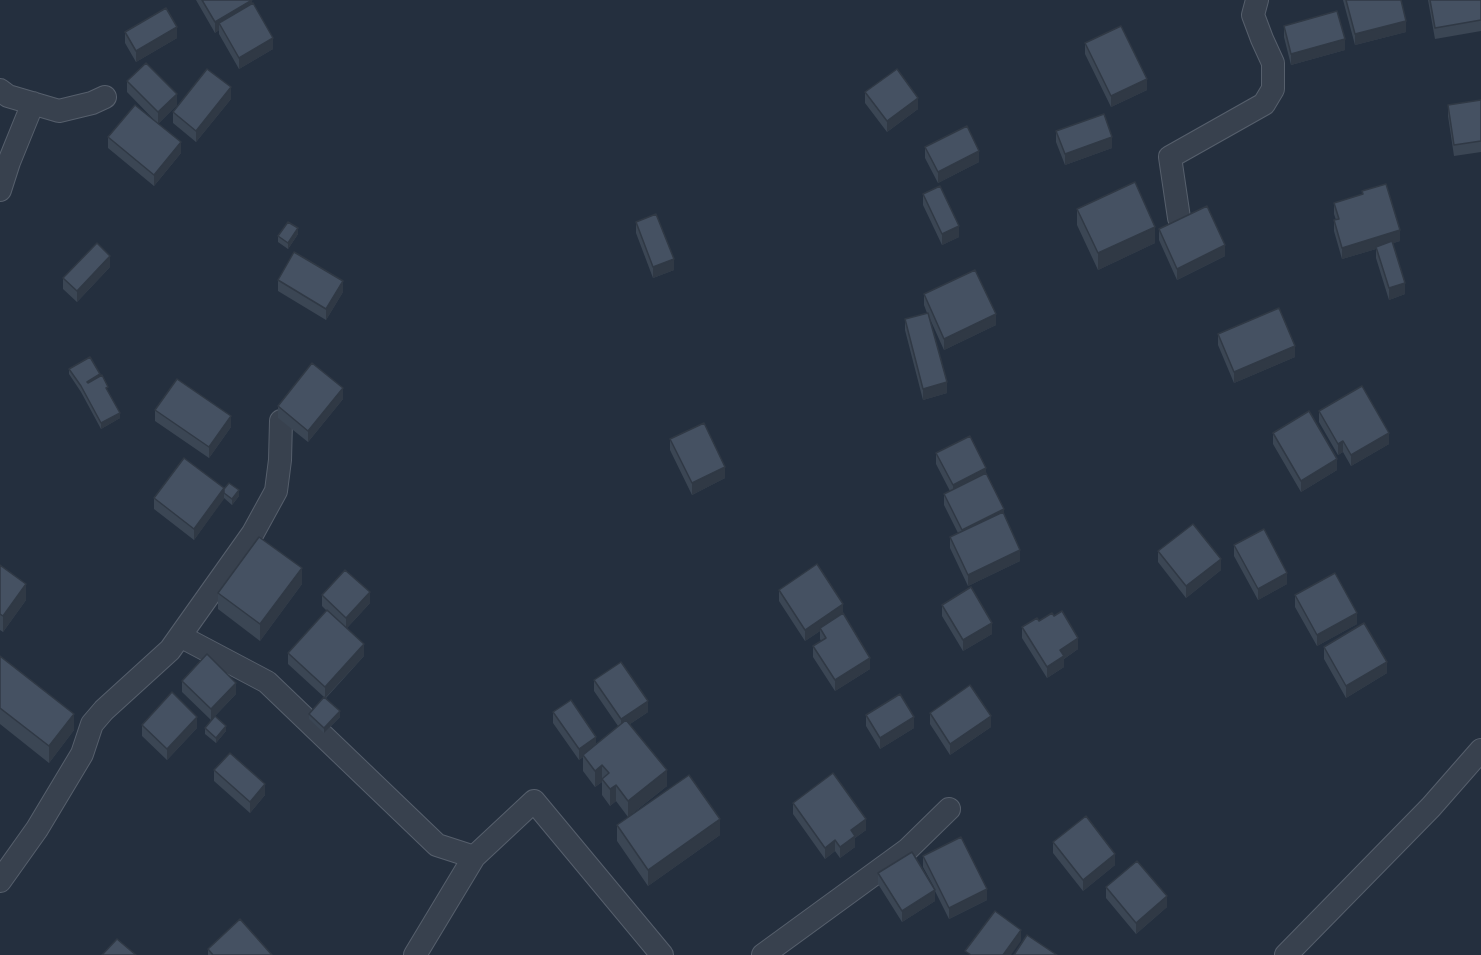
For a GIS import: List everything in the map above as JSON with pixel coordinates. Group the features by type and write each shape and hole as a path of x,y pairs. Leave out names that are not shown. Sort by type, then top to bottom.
{"street":[{"path":"1179,218 1170,158 1264,104 1273,89 1273,63 1253,15 1257,0"},
{"path":"0,90 8,96 59,111 92,103 105,97"},
{"path":"0,190 33,103"},
{"path":"0,881 37,829 82,754 92,724 104,710 170,650 253,533 276,491 281,421"},
{"path":"180,636 267,682 437,845 474,857"},
{"path":"1286,955 1431,807 1481,750"},
{"path":"415,955 474,857 534,801 662,955"},
{"path":"762,955 907,850 949,808"}],"building":[{"path":"202,0 252,0 215,22"},
{"path":"1346,0 1401,0 1406,21 1355,34"},
{"path":"1430,0 1481,0 1481,20 1435,28"},
{"path":"253,3 273,38 239,58 219,23"},
{"path":"166,8 177,27 136,51 125,32"},
{"path":"1337,11 1345,39 1291,54 1284,26"},
{"path":"1121,26 1147,79 1111,96 1085,43"},
{"path":"146,63 177,94 158,112 127,81"},
{"path":"207,69 231,87 196,131 173,112"},
{"path":"897,69 918,98 887,121 865,92"},
{"path":"1481,100 1481,141 1454,145 1448,105"},
{"path":"135,105 181,142 154,175 108,137"},
{"path":"1104,114 1112,137 1065,154 1056,131"},
{"path":"967,126 979,151 938,172 925,147"},
{"path":"1135,182 1155,227 1098,253 1077,209"},
{"path":"1386,184 1400,230 1342,248 1334,220 1339,219 1334,203"},
{"path":"940,186 959,226 942,234 923,194"},
{"path":"1207,206 1225,245 1177,269 1159,229"},
{"path":"656,214 674,259 653,267 636,222"},
{"path":"288,222 298,228 288,243 278,236"},
{"path":"1392,241 1405,283 1389,288 1376,247"},
{"path":"97,243 110,256 77,291 63,278"},
{"path":"294,252 343,281 326,309 278,280"},
{"path":"975,270 996,314 944,339 924,294"},
{"path":"1279,308 1295,346 1234,372 1218,334"},
{"path":"928,313 947,382 923,389 905,319"},
{"path":"90,357 100,374 87,382 102,375 108,387 106,388 120,413 101,423 69,369"},
{"path":"312,363 343,388 308,431 278,406"},
{"path":"177,379 231,416 209,447 155,410"},
{"path":"1362,386 1389,433 1351,455 1343,441 1338,444 1319,411"},
{"path":"1309,411 1337,459 1301,481 1273,433"},
{"path":"704,423 725,467 692,483 670,439"},
{"path":"970,436 986,468 953,485 936,453"},
{"path":"184,458 224,488 194,529 154,498"},
{"path":"986,473 1004,509 962,530 944,494"},
{"path":"229,483 239,490 232,499 224,493"},
{"path":"1003,512 1020,550 968,575 950,537"},
{"path":"1193,524 1221,559 1186,586 1158,551"},
{"path":"1264,529 1287,573 1258,589 1234,545"},
{"path":"259,537 302,568 260,624 218,593"},
{"path":"817,564 843,604 805,630 779,590"},
{"path":"0,565 26,584 3,616 0,614"},
{"path":"345,570 370,592 346,618 322,595"},
{"path":"1335,573 1357,613 1317,635 1295,595"},
{"path":"971,587 992,623 963,640 942,605"},
{"path":"327,610 364,644 325,687 288,653"},
{"path":"1062,611 1078,638 1060,650 1064,656 1047,667 1022,627 1037,618 1039,621 1052,613 1054,616"},
{"path":"843,613 870,658 835,680 813,646 826,638 820,628"},
{"path":"1364,623 1387,662 1346,686 1324,647"},
{"path":"207,654 236,683 211,709 182,681"},
{"path":"0,656 74,714 49,746 0,708"},
{"path":"621,662 648,701 621,719 594,680"},
{"path":"970,685 991,716 950,744 930,713"},
{"path":"172,692 197,717 167,749 142,725"},
{"path":"900,694 914,717 880,738 866,715"},
{"path":"324,697 340,711 324,728 309,714"},
{"path":"571,700 596,737 579,749 553,712"},
{"path":"215,716 226,726 216,738 205,728"},
{"path":"626,720 667,770 628,801 616,785 610,789 602,779 609,773 602,765 595,771 583,755"},
{"path":"230,753 265,784 250,802 214,770"},
{"path":"833,773 866,819 851,830 855,836 840,847 835,840 825,848 793,803"},
{"path":"689,775 720,819 648,870 617,825"},
{"path":"1086,816 1115,854 1083,880 1053,842"},
{"path":"961,837 987,889 949,908 923,856"},
{"path":"912,852 935,890 902,911 878,873"},
{"path":"1137,861 1167,896 1136,923 1106,887"},
{"path":"995,911 1021,930 1003,955 971,955 965,951"},
{"path":"240,919 272,955 213,955 208,949"},
{"path":"1027,935 1057,955 1014,955"},
{"path":"117,939 136,955 102,955"}]}
